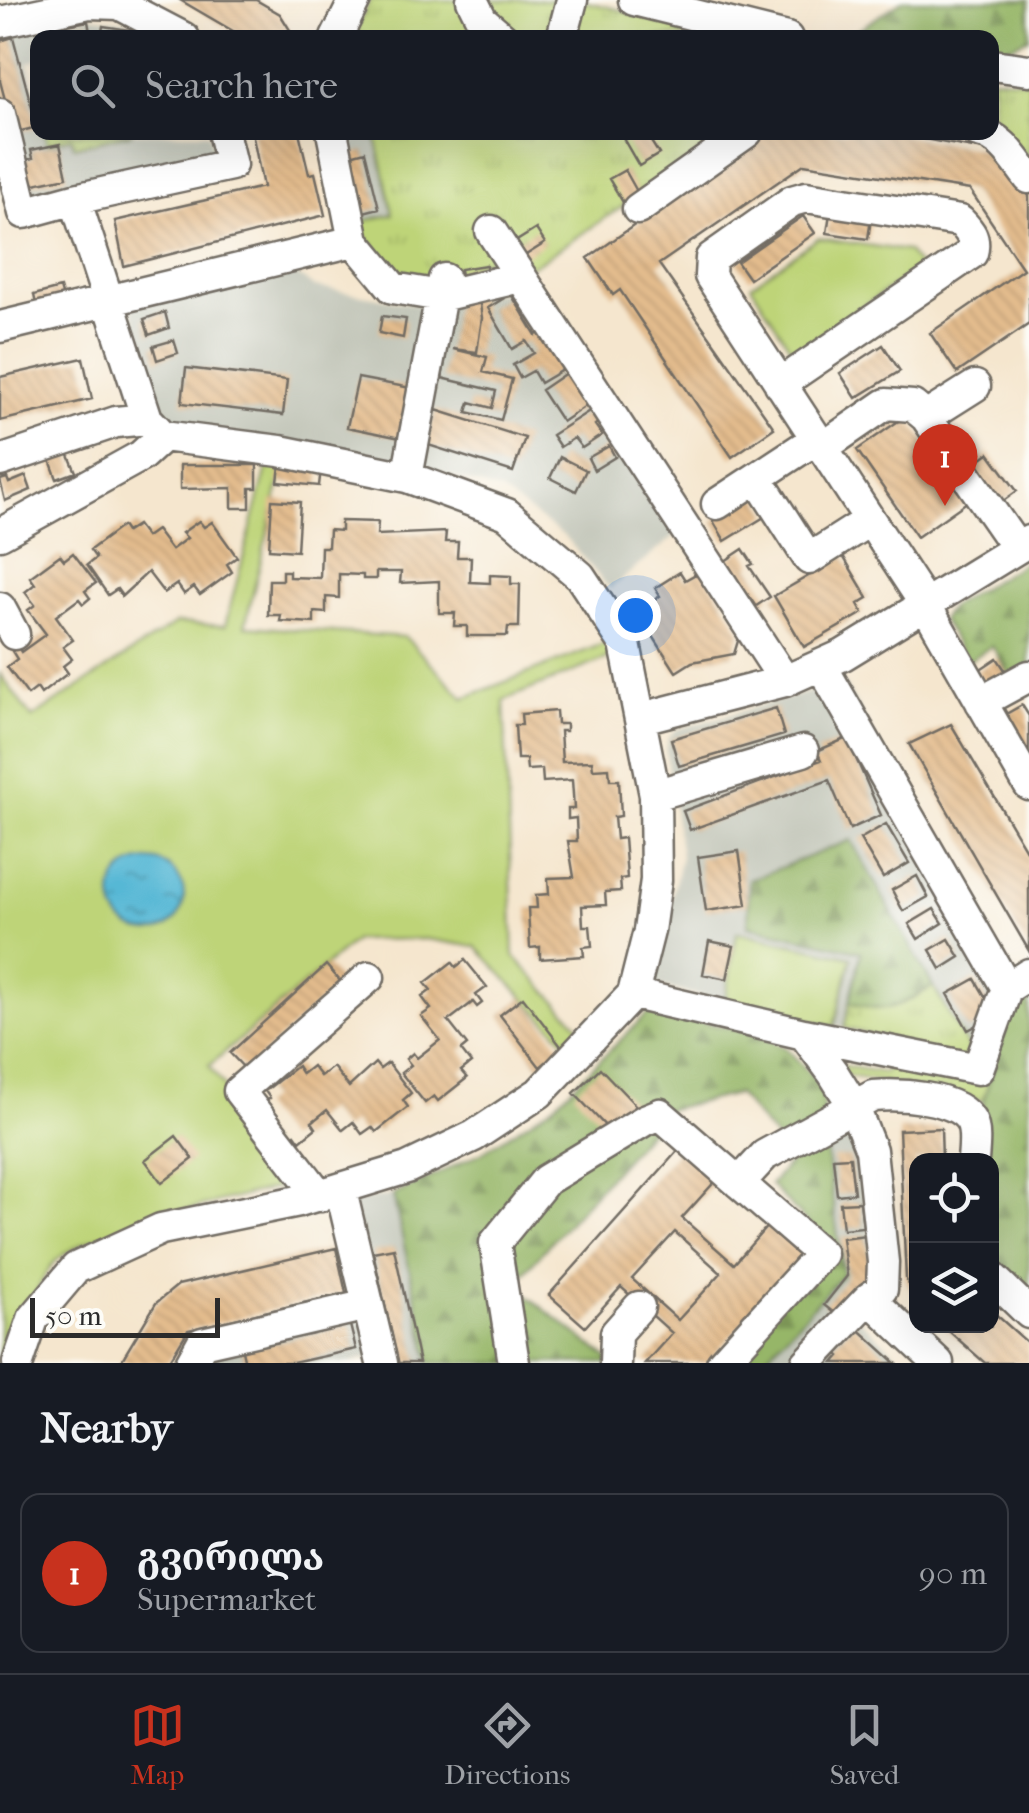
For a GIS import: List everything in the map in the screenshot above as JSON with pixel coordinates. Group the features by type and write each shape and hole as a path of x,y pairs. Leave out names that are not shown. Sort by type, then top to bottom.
{"street":[{"path":"340,30 355,0"},
{"path":"472,0 482,20 494,30"},
{"path":"564,30 572,0"},
{"path":"634,0 755,30"},
{"path":"0,22 89,3 119,4 169,30"},
{"path":"0,114 24,212 231,165 225,140"},
{"path":"334,140 354,241 393,288 443,287 521,277"},
{"path":"638,209 732,140"},
{"path":"996,140 1029,178"},
{"path":"780,384 972,253 971,233 960,221 806,197 792,201 711,258 710,276 780,384 819,444 925,604 1029,785"},
{"path":"0,534 141,456 155,428 75,200"},
{"path":"491,232 786,681"},
{"path":"0,327 354,241"},
{"path":"406,476 443,287"},
{"path":"926,417 975,386"},
{"path":"642,718 786,681 844,655 1023,544 926,417 913,406 886,404 718,504"},
{"path":"0,461 116,422 406,476 507,514 580,576 625,644 655,795 656,880 649,931 632,994 539,1093 474,1136 407,1168 331,1194 160,1230 76,1268 33,1319 18,1363"},
{"path":"757,478 809,559 870,520"},
{"path":"632,994 804,1034 978,1068 1018,981 820,665"},
{"path":"981,702 1029,676"},
{"path":"655,795 803,751"},
{"path":"369,978 240,1091 331,1194 368,1305 382,1363"},
{"path":"804,1034 834,1073 871,1150 883,1262 882,1289 868,1298 807,1363"},
{"path":"740,1183 765,1155 873,1096 893,1094 952,1104 974,1125 974,1153"},
{"path":"514,1363 495,1244 546,1180 660,1114 821,1254 722,1363"},
{"path":"999,1284 1029,1313"},
{"path":"868,1298 938,1363"},
{"path":"191,1363 202,1343 368,1305"},
{"path":"615,1363 616,1333 639,1307"}],"shaded area":[{"path":"90,16 125,21 140,30 30,30"},
{"path":"30,30 30,140 73,140 75,147 104,140 211,140 215,157 7,207 0,177 0,37"},
{"path":"337,140 377,140 393,215 355,223"},
{"path":"291,271 315,287 420,305 519,289 678,533 610,589 564,536 500,491 394,459 172,424 156,407 131,305"},
{"path":"844,682 1008,975 971,1052 851,841 749,926 862,952 844,1028 653,985 681,856 666,753 668,739 676,730"},
{"path":"840,1127 854,1138 877,1278 852,1313 907,1363 760,1363 843,1274 824,1130"},
{"path":"393,1195 430,1363 368,1363 366,1358 350,1363 206,1363 211,1351 378,1313 351,1202"}],"green space":[{"path":"370,0 579,0 705,30 355,30"},
{"path":"903,0 1029,0 1029,38 1002,50 999,30 858,30"},
{"path":"999,78 1029,81 1029,157 999,135"},
{"path":"72,140 104,140 74,147"},
{"path":"377,140 722,140 536,264 506,273 494,256 444,276 404,272 376,251 355,223 393,214"},
{"path":"818,238 907,251 920,267 794,354 751,285"},
{"path":"269,460 285,461 245,626 405,637 464,698 608,642 615,655 504,700 514,956 585,1032 570,1046 476,947 426,939 355,940 209,1066 291,1175 283,1186 130,1226 74,1248 50,1268 6,1363 0,1363 0,674 32,718 176,623 225,626"},
{"path":"1029,560 1029,671 1013,680 992,646 967,662 941,619 951,606"},
{"path":"851,840 933,986 894,1006 875,1008 850,1002 861,952 748,926 749,880"},
{"path":"737,932 852,957 834,1027 725,1001"},
{"path":"1024,981 1029,983 1029,1298 999,1265 999,1153 984,1153 983,1101"},
{"path":"933,986 971,1052 1005,1029 983,1101 839,1074 834,1064 885,1073 893,1041 844,1028 850,1002 885,1008"},
{"path":"649,1012 753,1032 786,1048 817,1081 823,1098 825,1144 843,1274 760,1363 725,1363 830,1246 770,1185 793,1159 737,1094 669,1109 513,1285 614,1363 430,1363 393,1195 481,1153 554,1105"}],"water":[{"path":"148,860 173,871 184,896 173,921 148,932 123,921 112,896 123,871"}],"building":[{"path":"180,0 256,0 280,14 290,30 231,30"},
{"path":"88,21 90,30 59,30 58,27"},
{"path":"13,37 30,101 30,129 14,133 0,81 0,41"},
{"path":"254,140 301,140 309,174 315,173 325,215 124,266 115,221 263,187"},
{"path":"624,140 650,140 659,154 639,166"},
{"path":"755,140 930,140 984,150 1006,164 1029,196 1029,324 957,373 930,333 1023,269 970,190 804,164 659,264 774,428 732,457 620,290 613,295 588,258"},
{"path":"60,144 67,177 25,186 19,161 33,158 31,150"},
{"path":"365,151 379,208 356,214 343,157"},
{"path":"625,170 639,195 624,204 609,179"},
{"path":"830,213 871,219 868,239 827,233"},
{"path":"803,216 815,233 749,279 737,262"},
{"path":"536,229 545,243 521,258 512,244"},
{"path":"486,265 488,280 462,283 460,269"},
{"path":"60,288 64,302 37,309 34,295"},
{"path":"511,294 536,335 545,330 567,367 540,383 533,371 520,378 513,365 534,353 526,341 512,349 488,308"},
{"path":"479,297 482,318 477,352 453,349 487,357 483,372 512,379 501,420 467,412 470,402 492,408 496,391 442,378 456,299"},
{"path":"165,312 169,328 149,335 144,319"},
{"path":"382,316 406,319 403,338 379,333"},
{"path":"174,340 178,353 157,360 153,346"},
{"path":"883,345 900,371 856,398 840,373"},
{"path":"83,358 92,399 0,421 0,377"},
{"path":"186,368 287,380 283,415 182,403"},
{"path":"566,373 587,405 562,422 541,390"},
{"path":"358,378 416,389 405,439 347,427"},
{"path":"436,410 525,438 513,472 425,444"},
{"path":"591,410 602,435 582,448 574,438 560,447 552,435"},
{"path":"907,415 967,502 917,537 857,450"},
{"path":"609,446 615,457 594,470 588,458"},
{"path":"68,453 76,472 57,479 50,460"},
{"path":"989,453 1017,491 999,504 971,466"},
{"path":"560,457 586,470 576,491 550,478"},
{"path":"180,465 257,465 257,488 250,488 250,508 232,508 232,488 180,489"},
{"path":"280,465 321,468 319,486 278,482"},
{"path":"26,476 31,490 5,501 0,480 7,478 9,483"},
{"path":"757,494 769,514 725,541 713,521"},
{"path":"272,500 300,502 297,551 269,549"},
{"path":"199,521 204,527 212,522 237,557 227,564 232,572 200,595 194,587 184,594 177,584 164,593 148,572 122,596 117,589 108,595 87,565 96,558 90,550 122,526 126,532 137,525 146,537 156,530 171,550 187,538 182,533"},
{"path":"341,521 378,522 377,535 446,532 445,542 458,542 457,557 471,557 470,582 490,583 490,575 511,576 511,584 520,584 519,627 508,627 507,636 467,636 467,626 454,626 455,613 439,613 439,581 400,583 401,572 376,572 376,579 339,574 339,598 326,597 326,613 314,612 314,623 280,621 281,615 268,615 269,580 282,580 282,571 289,571 289,577 320,578 321,547 328,547 329,530 341,531"},
{"path":"743,549 753,564 749,566 770,597 750,610 719,565"},
{"path":"73,553 96,583 85,591 90,598 83,604 79,599 56,616 73,640 63,647 72,659 63,666 68,673 41,694 37,688 28,695 7,667 17,659 12,651 18,647 21,652 46,634 28,610 35,605 25,592 35,584 30,577 60,555 64,560"},
{"path":"843,556 868,598 858,604 863,613 804,647 774,596"},
{"path":"703,570 741,631 734,654 692,662 676,672 637,611 660,596 655,588 680,572 685,580"},
{"path":"997,658 1007,673 986,687 976,672"},
{"path":"1022,705 1029,716 1029,765 1001,717"},
{"path":"776,708 784,735 679,766 671,739"},
{"path":"556,711 557,724 566,724 566,731 560,731 562,762 592,761 593,769 609,768 610,780 619,780 621,816 614,817 616,839 624,838 627,878 620,879 621,891 605,892 606,905 582,906 583,926 590,926 592,946 583,947 584,956 540,959 540,947 530,948 528,908 537,908 536,895 549,894 548,878 574,877 568,841 577,841 576,818 568,819 568,809 574,809 572,780 543,782 542,769 527,770 526,759 517,759 515,725 522,725 521,714"},
{"path":"951,724 1029,855 1029,951 909,744"},
{"path":"847,738 881,815 850,829 829,780 690,830 683,811 821,760 817,751"},
{"path":"886,824 909,863 883,878 860,839"},
{"path":"739,851 747,905 706,911 698,857"},
{"path":"917,876 928,897 903,911 892,890"},
{"path":"934,909 943,923 918,939 909,924"},
{"path":"949,939 960,957 941,969 930,950"},
{"path":"709,941 734,946 727,979 703,974"},
{"path":"465,960 487,987 476,995 482,1003 477,1007 473,1002 448,1021 467,1045 461,1050 471,1063 461,1071 467,1078 438,1101 434,1096 425,1103 401,1073 411,1065 406,1059 413,1053 417,1058 440,1040 421,1016 431,1009 422,997 431,990 425,983 452,962 456,967"},
{"path":"326,965 341,982 246,1070 230,1053"},
{"path":"975,979 996,1015 968,1030 948,994"},
{"path":"523,997 563,1049 540,1067 500,1015"},
{"path":"375,1063 380,1069 388,1063 411,1093 403,1100 408,1107 376,1132 372,1127 362,1134 353,1122 343,1130 327,1110 312,1122 316,1128 300,1141 295,1134 287,1140 261,1106 270,1098 265,1091 297,1066 302,1074 312,1066 320,1076 333,1067 349,1087"},
{"path":"600,1068 639,1109 613,1134 574,1093"},
{"path":"941,1128 942,1153 909,1153 909,1285 906,1279 899,1130"},
{"path":"176,1136 193,1159 162,1183 145,1160"},
{"path":"682,1146 718,1178 682,1218 734,1264 770,1223 805,1253 707,1363 645,1363 672,1333 621,1287 585,1327 549,1295","holes":["675,1232 721,1273 678,1320 632,1279"]},
{"path":"850,1157 854,1193 837,1195 833,1158"},
{"path":"860,1202 863,1227 843,1229 840,1203"},
{"path":"866,1235 871,1278 839,1317 824,1305 847,1276 842,1238"},
{"path":"336,1248 346,1293 188,1330 168,1363 120,1363 156,1303 178,1285"},
{"path":"394,1248 419,1363 398,1363 373,1252"},
{"path":"999,1317 1029,1344 1029,1363 985,1363 951,1333 999,1333"},
{"path":"853,1324 896,1363 834,1363 840,1356 831,1348"},
{"path":"350,1325 356,1349 293,1363 245,1363 242,1350"}],"place":[{"name":"გვირილა","path":"945,506"}]}
